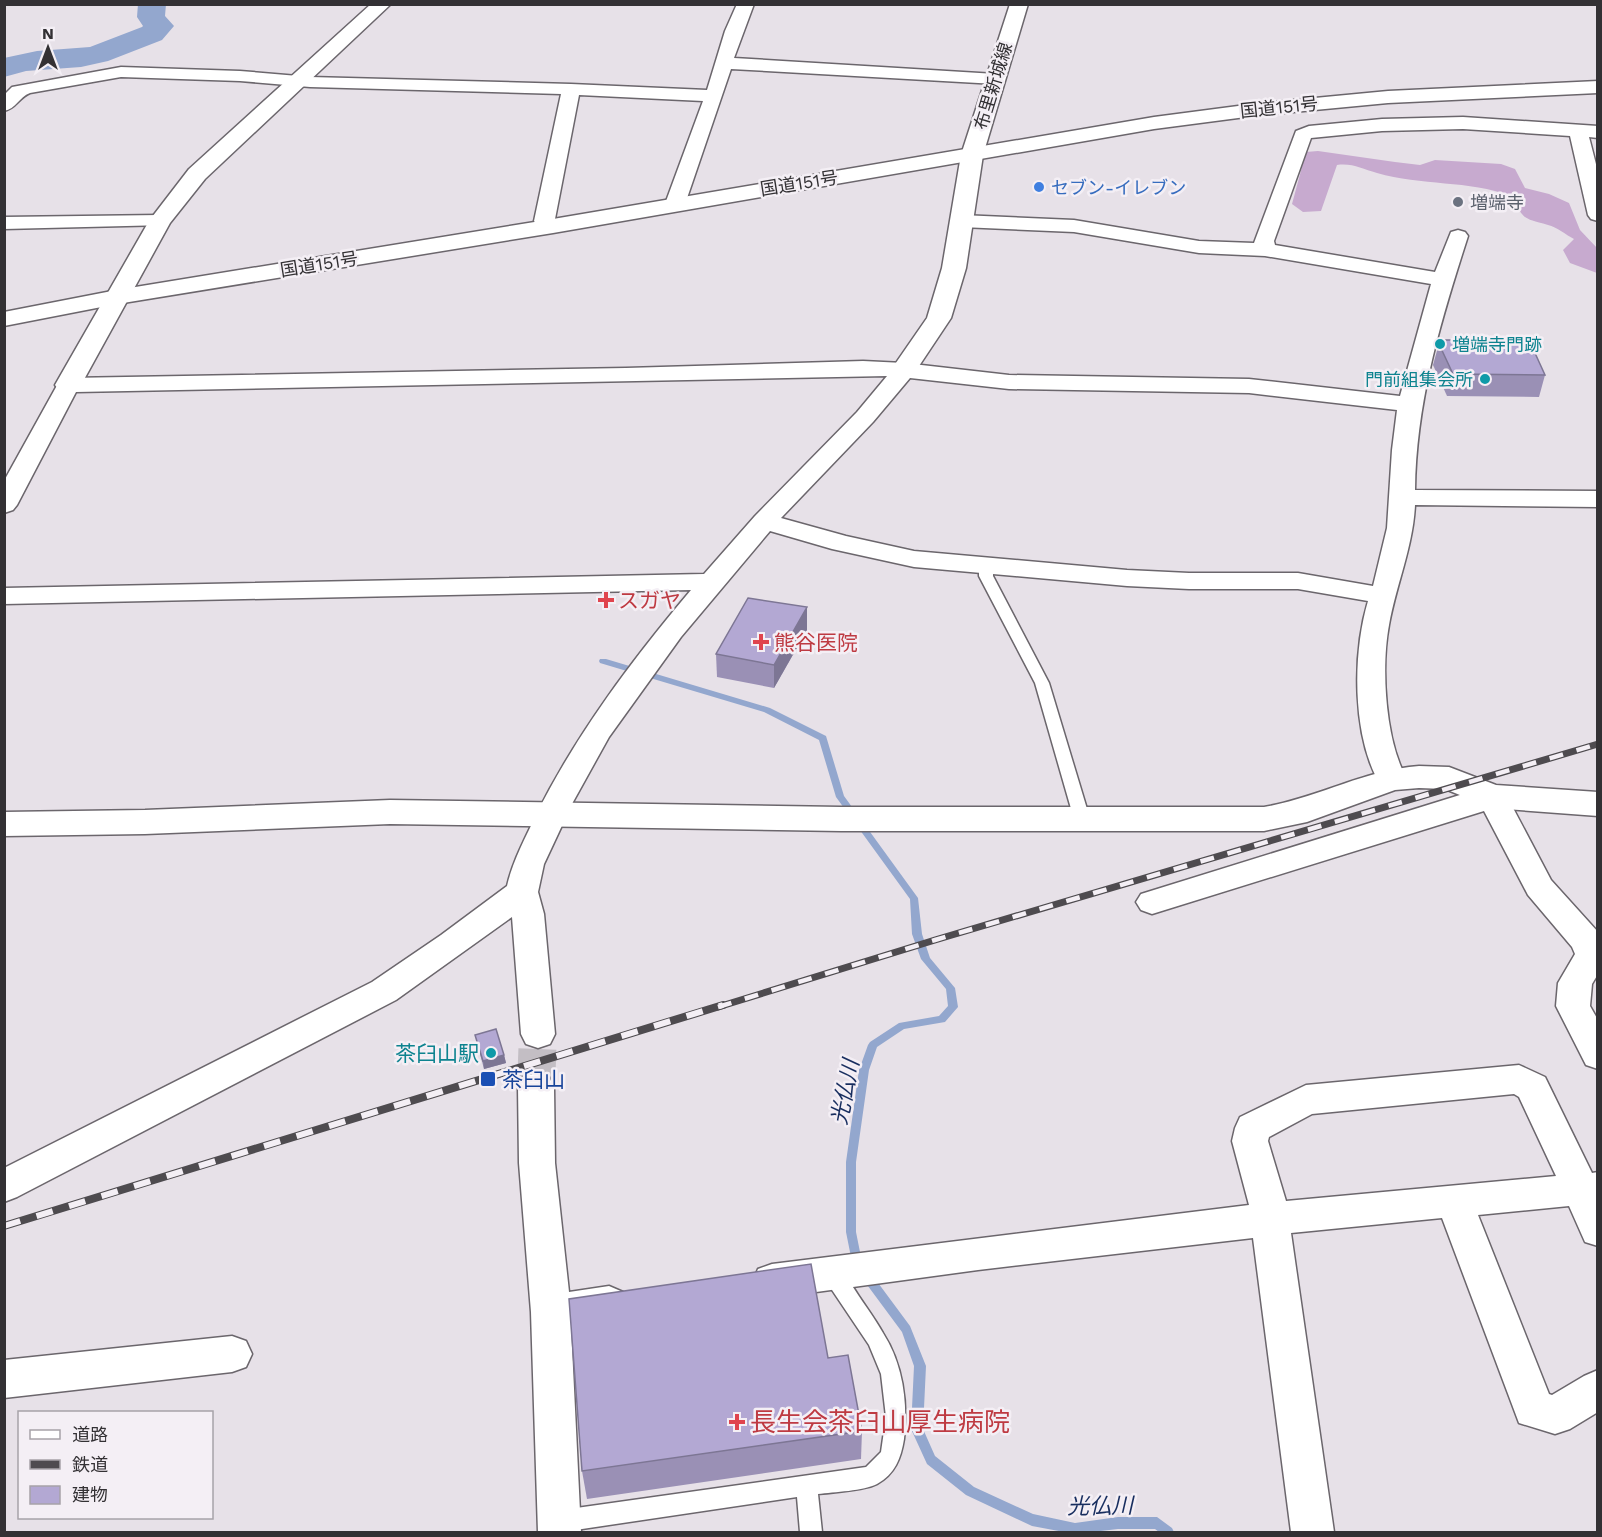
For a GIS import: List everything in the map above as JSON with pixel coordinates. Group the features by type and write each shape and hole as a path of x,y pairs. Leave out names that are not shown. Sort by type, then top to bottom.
{"main road":[{"path":"68,385 160,221 178,195 196,174 382,4"},
{"name":"布里新城線","path":"904,370 939,318 954,268 970,162 1019,4"},
{"name":"国道151号","path":"4,320 114,304 970,162 1143,125 1261,108 1388,97 1598,87"},
{"name":"国道151号","path":"4,327 114,304 675,204 1341,113 1470,102 1598,98"},
{"path":"4,824 145,822 390,812 853,819 1264,819 1295,814 1392,779 1419,777 1449,778 1492,795 1598,804"}],"street":[{"path":"675,204 714,96 734,31 746,4"},
{"path":"725,63 996,79"},
{"path":"4,106 18,91 102,73 240,76 299,81 571,89 714,96"},
{"path":"553,226 544,221 571,89"},
{"path":"1265,250 1264,241 1303,135 1309,132 1382,125 1462,123 1588,131 1598,215"},
{"path":"4,223 160,221"},
{"path":"961,221 1048,223 1199,247 1265,250 1443,280"},
{"path":"1392,779 1385,771 1380,751 1371,653 1375,626 1398,540 1405,435 1424,340 1458,236"},
{"path":"4,505 68,385 614,376 863,368 904,370 1009,382 1249,386 1411,404"},
{"path":"537,1034 528,915 522,892 528,864 596,733 640,669 711,583 764,521 866,417 904,370"},
{"path":"1402,497 1598,499"},
{"path":"764,521 841,543 914,559 986,567 1189,581 1298,581 1384,596"},
{"path":"4,596 711,583"},
{"path":"1152,902 1485,800 1492,795 1539,887 1586,941 1593,955 1575,983 1574,1006 1598,1055"},
{"path":"4,1186 384,992 522,892"},
{"path":"1313,1533 1268,1206 1250,1141 1253,1128 1306,1100 1519,1079 1532,1087 1589,1188 1598,1230"},
{"path":"536,1087 537,1163 551,1312 559,1527"},
{"path":"740,1286 853,1269 1269,1219 1589,1188"},
{"path":"1454,1200 1534,1409 1555,1415 1598,1389"},
{"path":"551,1312 646,1299"},
{"path":"4,1379 232,1353"}],"lane":[{"path":"986,567 986,576 1042,684 1082,819"},
{"path":"559,1527 871,1476 891,1457 896,1417 891,1374 877,1340 838,1284 853,1269"},
{"path":"807,1487 811,1533"}],"shaded area":[{"path":"1318,151 1420,165 1435,160 1501,164 1515,169 1525,188 1549,194 1569,203 1580,230 1597,248 1597,273 1570,263 1563,250 1574,239 1555,227 1525,217 1511,196 1479,187 1411,180 1353,166 1337,165 1321,211 1303,212 1292,204 1306,152"}],"building":[{"path":"1440,340 1529,340 1545,375 1453,374 1439,344"},
{"path":"748,598 807,607 774,665 716,654"},
{"name":"茶臼山駅","path":"496,1029 504,1055 483,1061 475,1035"},
{"path":"811,1264 828,1358 848,1355 862,1431 582,1471 569,1299"}],"waterway":[{"path":"4,68 26,62 92,56 149,35 159,26 151,17 152,4"},
{"name":"光仏川","path":"603,661 767,710 823,738 840,797 914,898 917,934 926,959 950,988 953,1007 942,1019 902,1026 873,1045 864,1070 851,1162 851,1232 857,1262"},
{"name":"光仏川","path":"866,1275 906,1329 920,1366 917,1429 931,1460 970,1491 1032,1520 1075,1529 1118,1523 1157,1523 1168,1532"}],"tunnel":[{"path":"536,1087 538,1034"}],"railway":[{"path":"718,1007 935,940 1598,744"},
{"path":"4,1226 723,1005"}],"place":[{"name":"セブン-イレブン","path":"1039,187"},
{"name":"増端寺","path":"1458,202"},
{"name":"増端寺門跡","path":"1440,344"},
{"name":"門前組集会所","path":"1485,379"},
{"name":"スガヤ","path":"606,600"},
{"name":"熊谷医院","path":"761,642"},
{"name":"茶臼山駅","path":"491,1053"},
{"name":"茶臼山","path":"488,1079"},
{"name":"長生会茶臼山厚生病院","path":"737,1422"}]}
